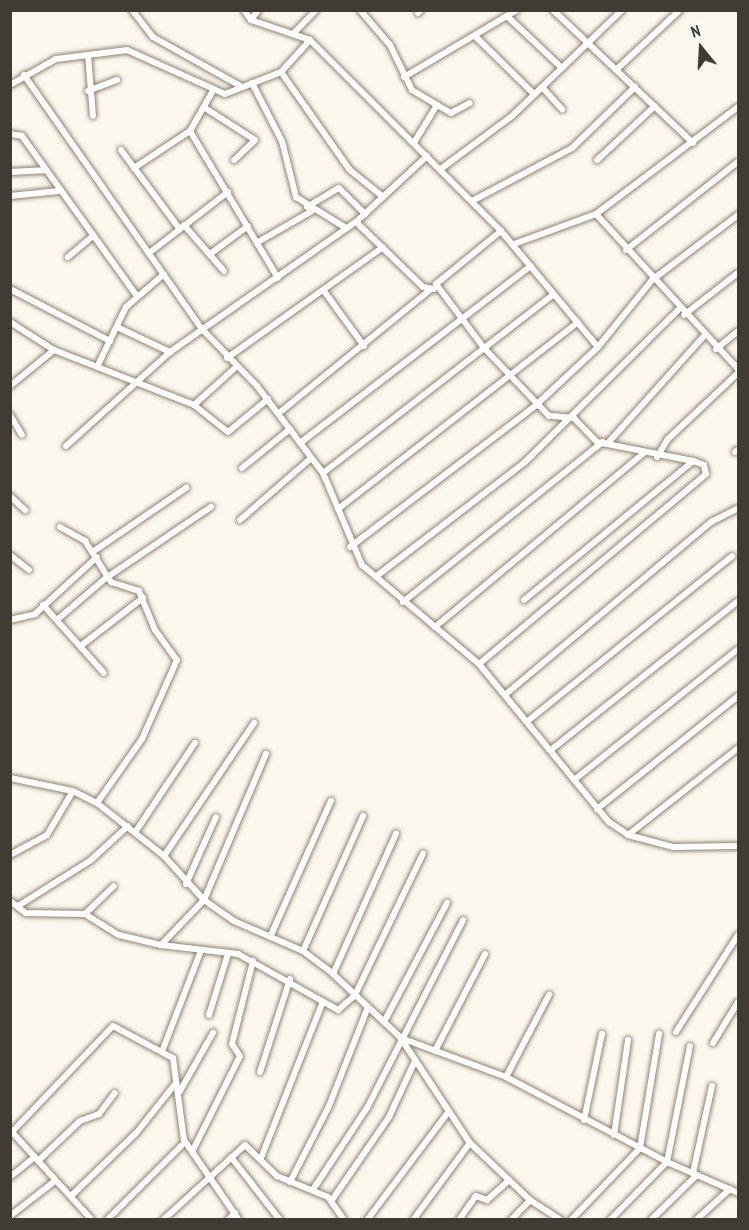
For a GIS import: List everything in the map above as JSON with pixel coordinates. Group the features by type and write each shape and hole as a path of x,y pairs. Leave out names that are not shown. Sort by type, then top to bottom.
{"street":[{"path":"132,10 153,37 242,87"},
{"path":"244,10 251,20 310,40 415,141 427,156 442,168 513,244 598,347"},
{"path":"251,20 258,10"},
{"path":"292,34 316,10"},
{"path":"404,77 476,37 517,10"},
{"path":"554,10 693,143"},
{"path":"442,168 542,87 622,10"},
{"path":"616,70 680,10"},
{"path":"362,11 390,45 412,90 451,113 470,103"},
{"path":"508,17 562,68"},
{"path":"476,37 534,94"},
{"path":"10,85 24,75 56,59 127,50 225,94 281,72 310,40"},
{"path":"88,55 88,91 93,116"},
{"path":"281,72 350,170 382,196"},
{"path":"24,75 201,328 235,368 268,399 323,473 350,547 362,565 378,575 404,603 479,664 530,720 597,809 628,835 673,847 738,846"},
{"path":"88,91 117,80"},
{"path":"252,83 282,141 296,197 309,209 346,228"},
{"path":"542,87 562,109"},
{"path":"472,201 572,148 635,87"},
{"path":"134,168 190,131 214,89"},
{"path":"415,141 437,105"},
{"path":"597,160 655,106"},
{"path":"513,244 596,214 738,107"},
{"path":"205,108 255,140 234,160"},
{"path":"190,131 278,278"},
{"path":"10,134 22,136 59,191 137,296"},
{"path":"122,150 181,227 224,270"},
{"path":"66,446 141,381 170,352 201,328 278,278 356,222 427,156"},
{"path":"627,250 738,162"},
{"path":"10,172 44,170"},
{"path":"258,242 338,188 365,214"},
{"path":"10,196 59,191"},
{"path":"149,253 228,192"},
{"path":"596,214 678,310 738,371 668,439 657,457"},
{"path":"350,547 535,406 598,347 652,280 738,215"},
{"path":"356,222 434,289 484,348 512,373 535,406 549,416 574,418 605,443 643,454 693,460 704,465 703,481 479,664"},
{"path":"210,254 248,226"},
{"path":"279,413 434,289 437,279 501,231"},
{"path":"68,256 93,236"},
{"path":"227,358 383,247"},
{"path":"300,443 531,266"},
{"path":"684,315 738,273"},
{"path":"98,365 117,327 137,296 164,274"},
{"path":"10,289 110,341"},
{"path":"324,291 364,346"},
{"path":"323,473 554,294"},
{"path":"378,575 574,418 678,310"},
{"path":"338,509 578,321"},
{"path":"10,322 54,350 141,381 194,405 228,432 268,399"},
{"path":"117,327 170,352"},
{"path":"716,349 738,331"},
{"path":"404,603 605,443 703,337"},
{"path":"10,386 54,350"},
{"path":"194,405 235,368"},
{"path":"10,415 22,435"},
{"path":"242,468 290,429"},
{"path":"435,627 643,454"},
{"path":"240,520 311,458"},
{"path":"524,600 693,460"},
{"path":"10,620 30,617 95,554 186,488"},
{"path":"10,496 25,510"},
{"path":"58,619 106,578 212,507"},
{"path":"506,694 711,522 738,508"},
{"path":"60,527 95,554 106,578 139,591 178,666 142,739 97,803"},
{"path":"10,555 29,570"},
{"path":"530,720 732,556"},
{"path":"83,644 143,598"},
{"path":"552,749 738,601"},
{"path":"43,604 83,644 104,673"},
{"path":"574,780 738,649"},
{"path":"597,809 738,696"},
{"path":"164,856 254,723"},
{"path":"136,831 195,743"},
{"path":"628,835 738,748"},
{"path":"160,945 204,900 266,754"},
{"path":"10,778 73,791 97,803 136,831 164,856 186,884 204,900 234,921 271,935 303,951 333,974 400,1038 447,1114 470,1143 530,1200 561,1220"},
{"path":"10,855 47,835 73,791"},
{"path":"271,935 331,801"},
{"path":"303,951 363,816"},
{"path":"186,884 216,817"},
{"path":"18,906 91,860 128,826"},
{"path":"333,974 396,834"},
{"path":"10,900 26,913 86,914 120,935 160,945 228,954 253,961 290,979 322,1004 338,1010 355,995 423,854"},
{"path":"86,914 114,886"},
{"path":"384,1022 447,903"},
{"path":"314,1188 367,1108 400,1038 463,920"},
{"path":"676,1032 738,935"},
{"path":"163,1049 200,952"},
{"path":"209,1015 228,954"},
{"path":"435,1051 485,954"},
{"path":"192,1152 241,1055 232,1044 253,961"},
{"path":"260,1072 290,979"},
{"path":"506,1077 549,995"},
{"path":"713,1043 738,1002"},
{"path":"261,1158 322,1004"},
{"path":"290,1182 329,1106 368,1007"},
{"path":"92,1220 11,1131 113,1026 163,1049 173,1058 176,1083 180,1091"},
{"path":"213,1033 180,1091 178,1117 192,1152 237,1216 228,1220"},
{"path":"584,1120 602,1034"},
{"path":"571,1220 640,1148 659,1034"},
{"path":"400,1038 506,1077 667,1162 738,1192"},
{"path":"614,1135 628,1040"},
{"path":"610,1220 667,1162 690,1046"},
{"path":"332,1200 389,1116 415,1061"},
{"path":"71,1196 137,1132 176,1083"},
{"path":"651,1220 695,1174 712,1086"},
{"path":"10,1177 36,1159 80,1120 99,1114 115,1093"},
{"path":"367,1220 447,1114"},
{"path":"413,1220 470,1143"},
{"path":"164,1220 245,1145 290,1182 314,1188 332,1200 344,1220"},
{"path":"107,1220 181,1146"},
{"path":"231,1157 280,1220"},
{"path":"10,1216 56,1180"},
{"path":"459,1220 476,1196 487,1200 508,1180"},
{"path":"696,1220 729,1189"},
{"path":"511,1220 530,1200"}]}
